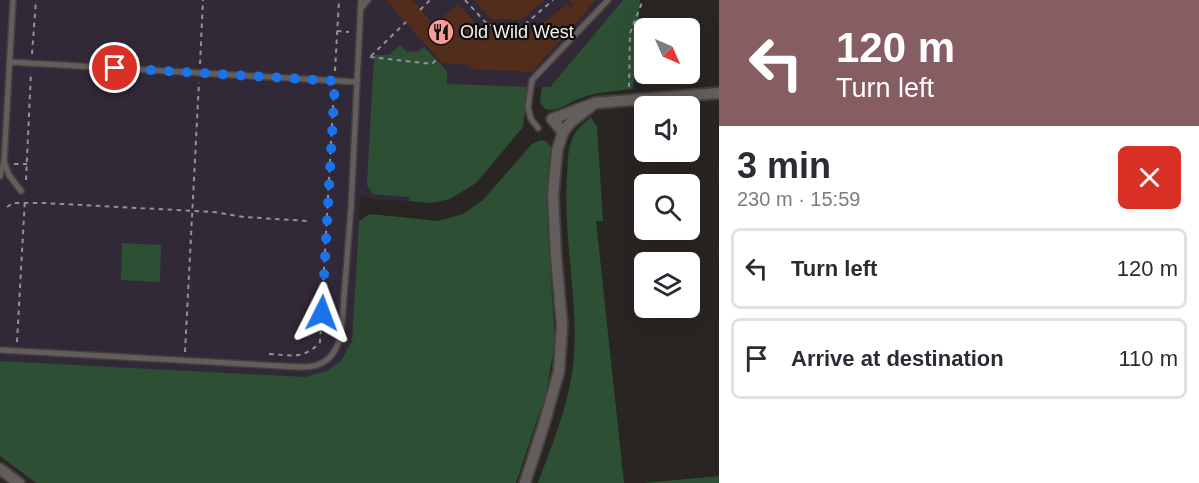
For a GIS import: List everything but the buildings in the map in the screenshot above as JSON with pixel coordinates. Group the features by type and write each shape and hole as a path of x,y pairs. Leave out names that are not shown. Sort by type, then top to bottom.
{"street":[{"path":"563,132 552,119 595,103 719,93"},
{"path":"525,483 559,371 562,325 553,195 557,151 563,132 581,113 595,103"},
{"path":"0,469 19,483"}],"lane":[{"path":"0,176 4,162 13,0"},
{"path":"0,350 311,367 325,362 337,349 341,335 351,208 361,0"},
{"path":"360,9 368,0"},
{"path":"538,128 531,119 528,107 532,81 608,0"},
{"path":"10,62 356,82"},
{"path":"4,162 9,175 23,191"}],"path":[{"path":"26,182 36,0"},
{"path":"185,360 203,0"},
{"path":"269,354 300,355 308,353 320,342 339,0"},
{"path":"420,10 430,0"},
{"path":"465,0 488,25 522,27 553,0"},
{"path":"630,100 628,64 630,33 643,0"},
{"path":"365,62 406,22"},
{"path":"337,31 350,32"},
{"path":"370,57 432,64 436,60"},
{"path":"14,164 27,164"},
{"path":"17,351 23,191"},
{"path":"7,207 13,203 24,203 192,211 308,221"}],"shaded area":[{"path":"0,0 623,0 549,87 528,87 523,127 476,183 450,199 436,202 377,200 360,196 350,380 0,361"}],"green space":[{"path":"623,0 640,0 639,18 634,18 633,89 593,94 550,110 545,109 540,102 542,87 550,87"},
{"path":"400,45 407,52 419,51 424,47 447,71 447,84 528,87 523,127 476,183 450,199 430,203 409,201 409,197 373,194 367,185 374,55 389,55"},
{"path":"591,117 597,127 603,221 596,221 624,483 538,483 560,421 572,372 575,334 566,199 568,157 575,134"},
{"path":"541,140 547,142 551,148 547,183 547,218 555,342 546,393 516,483 36,483 0,456 0,361 305,377 327,371 341,361 352,341 359,221 370,214 438,221 463,214 483,200 532,144"},
{"path":"122,243 161,245 160,282 121,280"},
{"path":"719,476 719,483 644,483"}],"place":[{"name":"Old Wild West","path":"441,32"}],"route":[{"path":"115,68 335,81 322,313"}]}
